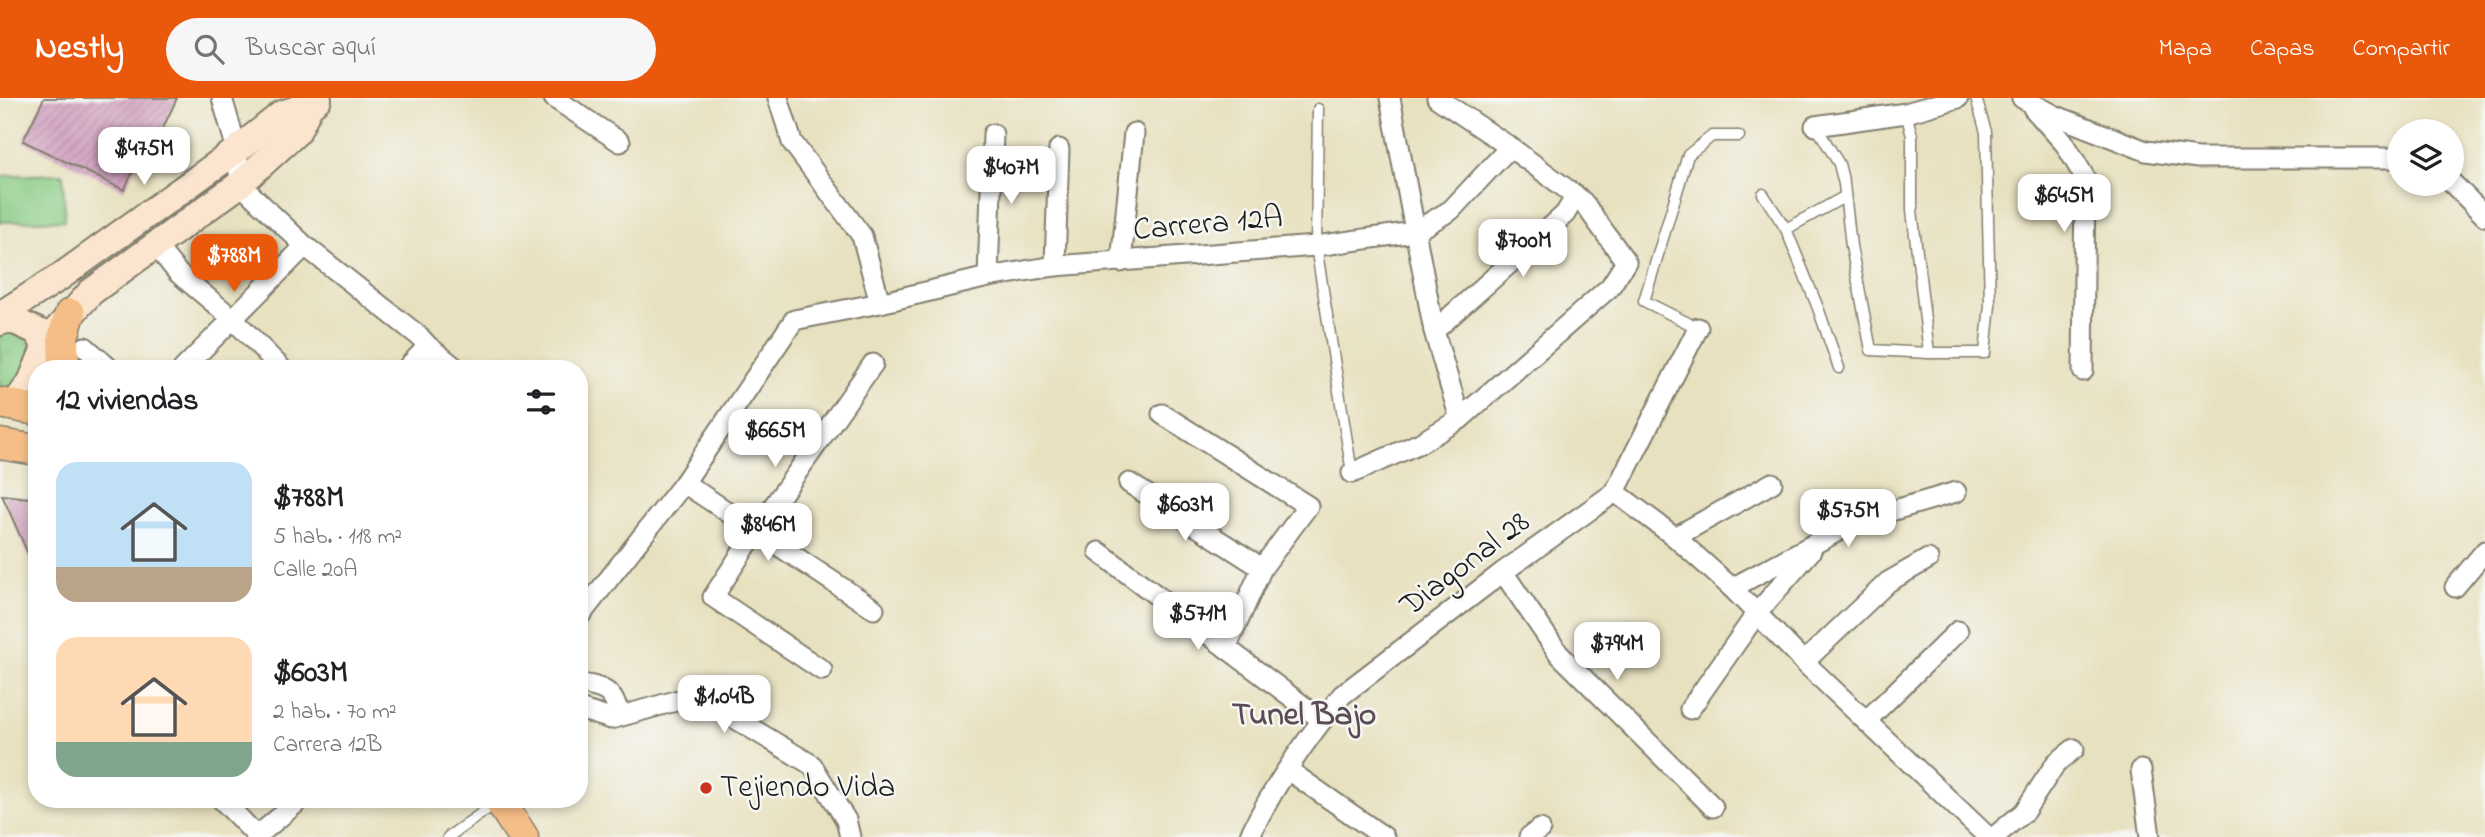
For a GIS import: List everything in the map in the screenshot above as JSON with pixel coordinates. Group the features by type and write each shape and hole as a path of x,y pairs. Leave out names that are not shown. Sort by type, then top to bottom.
{"main road":[{"path":"54,359 70,314"},
{"path":"0,444 28,449"},
{"path":"504,808 523,837"}],"street":[{"path":"222,98 237,150 240,184 305,246 446,360"},
{"path":"554,98 620,142"},
{"path":"778,98 792,142 862,236 880,303"},
{"path":"1390,98 1434,331 1460,419"},
{"path":"1352,473 1420,443 1460,419 1610,287 1626,262 1583,201 1437,98"},
{"path":"1815,126 1906,113 1958,98"},
{"path":"2025,100 2146,151 2198,158 2387,158"},
{"path":"2025,100 2065,144 2085,177 2083,371"},
{"path":"0,315 60,277 237,150 282,114 314,102"},
{"path":"70,314 91,292 240,184 297,132 314,102"},
{"path":"1121,262 1134,132"},
{"path":"988,277 993,134"},
{"name":"Carrera 12A","path":"588,606 684,483 794,320 988,277 1055,266 1316,246 1414,232 1451,210 1510,147"},
{"path":"1055,266 1059,149"},
{"path":"2464,195 2485,216"},
{"path":"1434,331 1565,214 1576,196"},
{"path":"156,246 178,273 232,318 273,360"},
{"path":"193,360 305,246"},
{"path":"0,322 10,319 39,332 54,359"},
{"name":"Diagonal 28","path":"1249,837 1288,770 1342,695 1503,572 1615,492 1698,328"},
{"path":"411,360 423,341"},
{"path":"86,347 100,360"},
{"path":"822,670 713,597 873,364"},
{"path":"13,408 28,386"},
{"path":"1162,415 1308,506 1262,568 1226,648"},
{"path":"684,483 874,609"},
{"path":"1129,483 1262,568"},
{"path":"1675,537 1772,483"},
{"path":"1615,492 1675,537 1732,588 1804,662 1988,837"},
{"path":"1732,588 1857,521 1956,492"},
{"path":"1690,709 1756,613 1821,540"},
{"path":"2455,587 2485,551"},
{"path":"1099,552 1322,720"},
{"path":"1804,662 1888,582 1928,559"},
{"path":"1503,572 1559,653 1713,807"},
{"path":"1866,720 1958,631"},
{"path":"588,685 601,687 615,700 620,715"},
{"path":"588,712 611,719 679,700 721,710 812,765 846,820 850,837"},
{"path":"1994,837 2024,812 2056,763 2074,749"},
{"path":"1288,770 1384,837"},
{"path":"2141,770 2150,837"},
{"path":"230,808 257,837 291,808"}],"lane":[{"path":"1815,126 1839,164 1844,184 1851,246 1871,350 1984,352 1990,305 1986,132 1976,98"},
{"path":"1318,109 1316,246 1352,473"},
{"path":"1906,113 1912,136 1912,210 1930,353"},
{"path":"1698,328 1644,301 1688,155 1712,136 1739,136"},
{"path":"1763,194 1786,229 1839,368"},
{"path":"1786,229 1844,197"},
{"path":"448,837 488,808"}],"green space":[{"path":"63,174 65,220 0,222 0,176"},
{"path":"0,326 25,339 31,351 26,366 9,394 0,392"}],"building":[{"path":"44,98 177,98 162,130 170,134 158,158 143,151 124,190 23,141"},
{"path":"2,495 28,498 28,554"}],"place":[{"name":"Tejiendo Vida","path":"706,788"}],"district":[{"name":"Tunel Bajo","path":"1304,716"}]}
